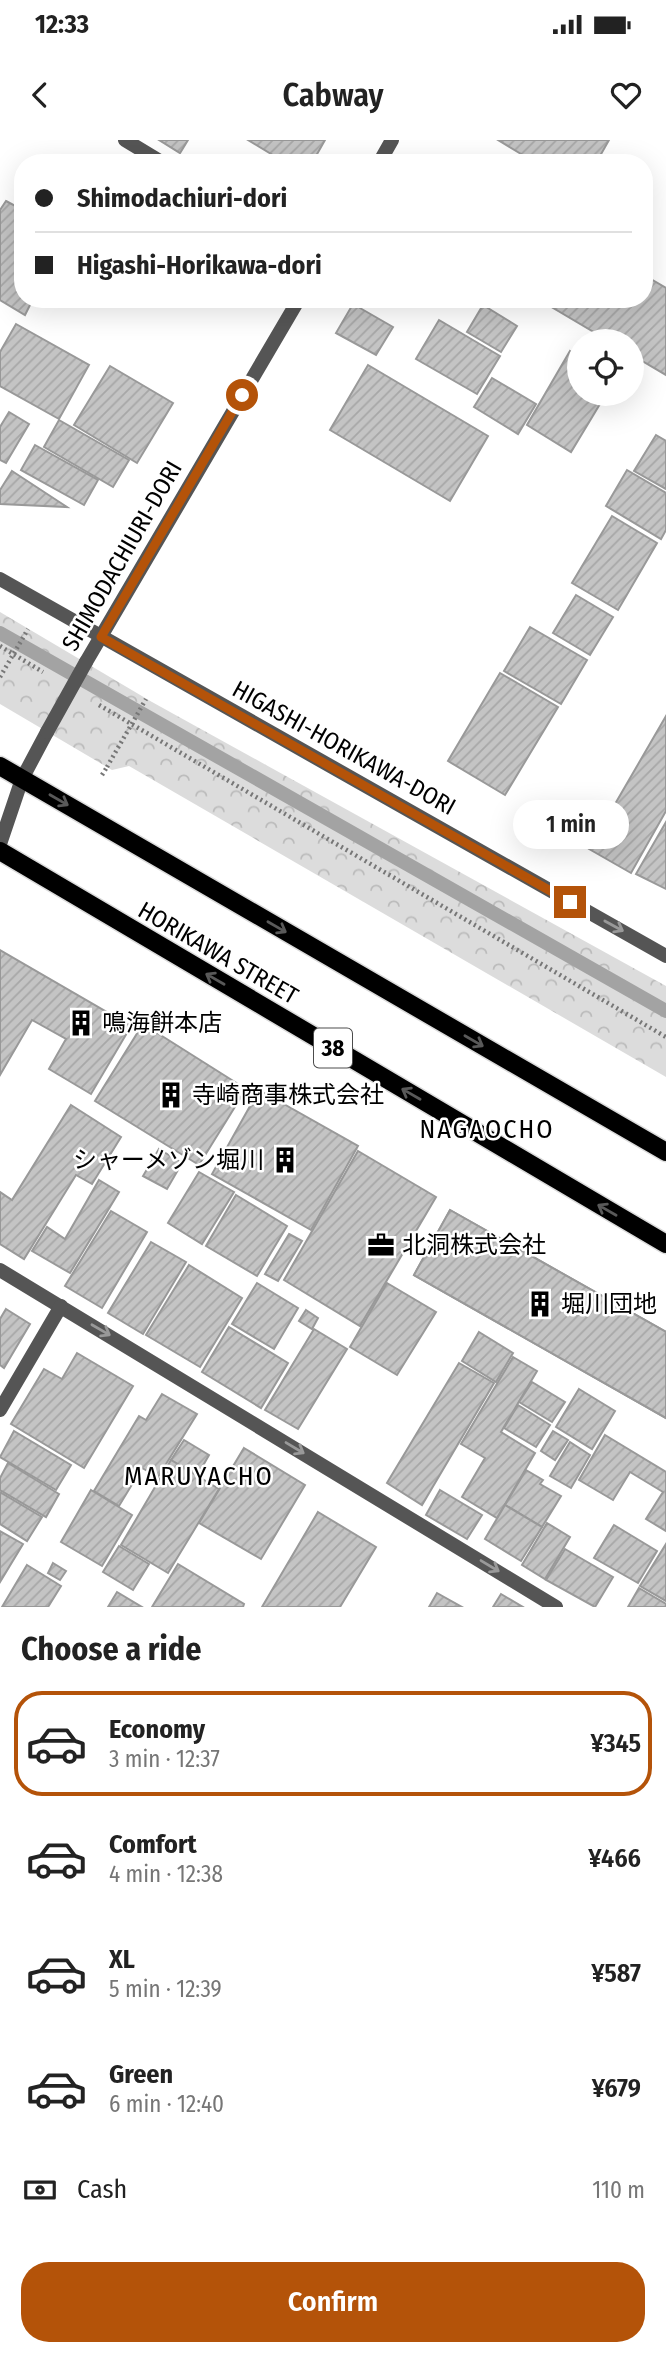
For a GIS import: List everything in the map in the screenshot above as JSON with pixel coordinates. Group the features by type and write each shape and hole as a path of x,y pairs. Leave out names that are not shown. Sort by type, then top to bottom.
{"main road":[{"path":"0,766 666,1152"},
{"name":"HORIKAWA STREET","path":"0,851 666,1244"}],"street":[{"path":"125,140 148,154"},
{"name":"SHIMODACHIURI-DORI","path":"0,844 22,779 47,732 294,308"},
{"name":"HIGASHI-HORIKAWA-DORI","path":"0,579 666,956"},
{"path":"0,1270 556,1607"},
{"path":"0,1410 61,1306"}],"path":[{"path":"0,677 28,629"},
{"path":"0,646 48,674"},
{"path":"102,775 146,699"},
{"path":"95,702 666,1037"}],"green space":[{"path":"0,612 152,702 666,986 666,1077 129,766 112,770 0,704"}],"building":[{"path":"159,140 188,140 180,153"},
{"path":"248,140 325,140 317,154 271,154"},
{"path":"498,140 609,140 601,154 521,154"},
{"path":"6,201 14,205 14,308 28,308 25,315 0,300 0,210"},
{"path":"653,280 666,288 666,375 644,362 644,329 589,329 553,308 653,308"},
{"path":"351,308 360,308 393,327 376,355 336,333"},
{"path":"481,308 488,308 517,326 501,352 467,332"},
{"path":"439,320 500,356 477,394 416,359"},
{"path":"16,324 89,365 59,419 0,386 0,352"},
{"path":"567,356 567,406 599,406 571,452 527,425"},
{"path":"368,365 488,436 450,501 330,430"},
{"path":"110,366 173,403 137,463 74,425"},
{"path":"492,378 536,404 518,434 474,407"},
{"path":"9,412 29,424 6,463 0,460 0,427"},
{"path":"59,420 129,460 113,487 44,447"},
{"path":"656,435 666,441 666,489 634,471"},
{"path":"35,445 98,480 84,505 21,470"},
{"path":"627,470 666,493 666,530 661,539 606,506"},
{"path":"12,471 67,507 0,504 0,490"},
{"path":"612,516 657,543 618,610 572,583"},
{"path":"576,595 613,617 590,655 553,633"},
{"path":"530,627 587,660 561,704 504,671"},
{"path":"500,673 558,707 505,795 448,761"},
{"path":"666,716 666,811 631,873 589,849"},
{"path":"666,822 666,889 636,874"},
{"name":"鳴海餅本店","path":"0,950 131,1026 91,1094 49,1069 66,1039 32,1020 0,1075"},
{"name":"寺崎商事株式会社","path":"143,1024 246,1089 199,1165 95,1101"},
{"name":"シャーメゾン堀川","path":"259,1090 358,1146 311,1230 212,1174"},
{"path":"71,1105 121,1137 92,1184 76,1175 24,1259 0,1244 0,1192 12,1200"},
{"path":"159,1149 182,1163 167,1189 143,1176"},
{"path":"358,1151 436,1197 360,1326 284,1280"},
{"path":"199,1172 234,1192 202,1244 168,1223"},
{"path":"99,1180 119,1192 70,1273 32,1251 47,1227 65,1239"},
{"path":"236,1195 287,1226 257,1276 206,1246"},
{"name":"堀川団地","path":"450,1210 666,1332 666,1418 414,1275"},
{"name":"堀川団地","path":"450,1210 666,1332 666,1418 414,1275"},
{"path":"111,1211 147,1232 102,1308 65,1286"},
{"path":"289,1234 302,1241 278,1281 265,1274"},
{"path":"151,1242 186,1262 143,1334 108,1313"},
{"path":"189,1265 242,1298 200,1367 146,1335"},
{"path":"257,1283 298,1308 274,1349 232,1324"},
{"path":"387,1283 436,1312 397,1375 350,1347"},
{"path":"6,1309 30,1324 4,1368 0,1365 0,1319"},
{"path":"306,1310 318,1318 312,1329 299,1321"},
{"path":"229,1327 288,1363 261,1408 202,1372"},
{"path":"314,1329 347,1349 298,1429 265,1410"},
{"path":"479,1332 513,1353 496,1382 462,1361"},
{"path":"77,1353 133,1386 84,1468 11,1424 44,1369 62,1379"},
{"path":"513,1357 537,1371 501,1432 535,1453 497,1518 462,1497 485,1458 461,1444"},
{"path":"459,1363 494,1383 422,1505 387,1483"},
{"path":"532,1382 565,1402 552,1422 519,1402"},
{"path":"579,1389 615,1411 592,1449 556,1427"},
{"path":"162,1394 197,1414 158,1477 142,1468 119,1506 94,1491 139,1416 146,1420"},
{"path":"518,1405 550,1425 536,1447 504,1428"},
{"path":"14,1431 71,1465 56,1490 0,1457"},
{"path":"553,1431 568,1440 555,1460 541,1451"},
{"path":"605,1435 666,1472 666,1531 646,1519 663,1492 630,1472 613,1500 579,1480"},
{"path":"184,1440 209,1455 197,1476 171,1460"},
{"path":"570,1442 590,1455 571,1488 550,1476"},
{"path":"244,1448 305,1485 261,1559 199,1523"},
{"path":"171,1460 219,1489 168,1573 121,1545"},
{"path":"8,1463 59,1494 46,1517 0,1490 0,1478"},
{"path":"526,1470 543,1480 540,1484 561,1496 542,1527 505,1505"},
{"path":"91,1490 132,1515 102,1566 61,1542"},
{"path":"440,1490 482,1515 467,1539 426,1515"},
{"path":"0,1492 42,1517 27,1541 0,1524"},
{"path":"505,1505 542,1527 521,1561 485,1539"},
{"path":"318,1512 376,1547 340,1607 262,1607"},
{"path":"547,1523 570,1537 545,1579 522,1565"},
{"path":"614,1525 657,1551 638,1583 594,1558"},
{"path":"0,1531 23,1544 0,1582"},
{"path":"666,1544 666,1601 640,1586"},
{"path":"119,1546 149,1564 133,1590 103,1572"},
{"path":"565,1549 613,1577 595,1607 546,1580"},
{"path":"53,1563 66,1571 60,1580 48,1573"},
{"path":"178,1564 244,1604 243,1607 152,1607"},
{"path":"27,1565 61,1586 48,1607 2,1607"},
{"path":"639,1588 666,1604 666,1607 628,1607"},
{"path":"117,1592 142,1607 108,1607"},
{"path":"437,1593 462,1607 429,1607"},
{"path":"501,1594 523,1607 493,1607"}],"waterway":[{"path":"0,633 666,1011"}],"place":[{"name":"鳴海餅本店","path":"81,1023"},
{"name":"寺崎商事株式会社","path":"171,1095"},
{"name":"シャーメゾン堀川","path":"285,1160"},
{"name":"北洞株式会社","path":"381,1245"},
{"name":"堀川団地","path":"540,1304"}],"district":[{"name":"NAGAOCHO","path":"487,1129"},
{"name":"MARUYACHO","path":"199,1476"}],"route":[{"path":"242,395 101,637 570,902"}]}
